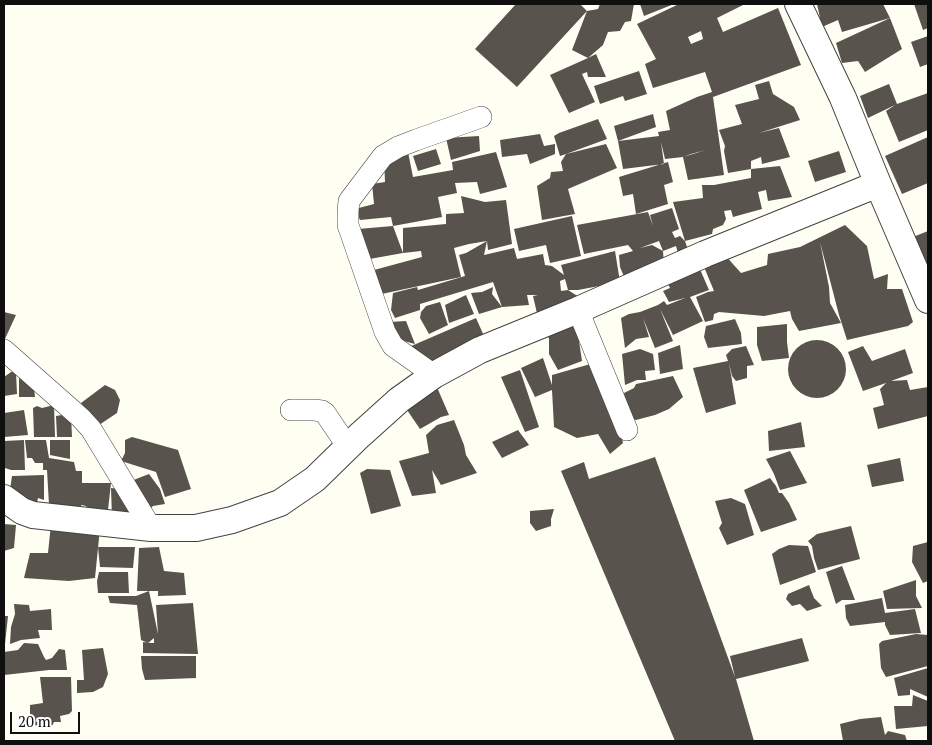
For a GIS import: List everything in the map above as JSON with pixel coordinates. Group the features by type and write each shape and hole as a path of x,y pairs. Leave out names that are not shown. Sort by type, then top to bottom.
{"street":[{"path":"798,4 844,98 878,184 928,300"},
{"path":"434,375 393,346 385,332 348,225 349,201 383,156 398,147 481,117"},
{"path":"4,498 22,512 33,515 152,528 196,528 232,520 280,503 315,479 399,400 434,375 480,350 578,310 705,254 878,184"},
{"path":"578,310 626,430"},
{"path":"4,350 91,429 152,528"},
{"path":"291,410 322,411 348,447"}],"building":[{"path":"516,4 580,4 587,11 517,87 475,49"},
{"path":"600,4 634,4 631,21 625,22 620,31 608,32 603,45 588,58 572,50 587,11 598,9"},
{"path":"640,4 674,4 644,16"},
{"path":"679,4 745,4 717,18 723,32 778,8 801,65 713,97 724,175 688,180 683,157 665,159 661,142 664,164 623,169 618,141 659,136 658,132 670,130 666,111 712,92 705,72 653,88 645,64 656,59 637,24","holes":["701,31 703,39 691,44 688,37"]},
{"path":"817,4 883,4 890,18 842,32 838,20 822,27"},
{"path":"914,4 928,4 928,28 923,30"},
{"path":"890,18 902,49 865,72 858,61 842,63 836,43"},
{"path":"928,36 928,64 920,67 911,42"},
{"path":"596,54 606,77 588,77 587,72 582,74 595,102 569,113 550,75"},
{"path":"639,71 647,94 625,101 623,96 600,104 594,86"},
{"path":"769,81 773,94 794,107 800,120 759,133 779,128 790,157 762,164 761,157 751,161 751,169 728,173 724,151 725,146 719,130 742,124 735,105 759,99 755,85"},
{"path":"889,84 897,104 928,93 928,130 899,142 886,111 895,105 868,118 860,96"},
{"path":"653,114 656,127 618,141 614,126"},
{"path":"598,119 607,139 560,156 554,136"},
{"path":"540,134 544,146 555,144 555,154 530,164 527,154 502,157 500,140"},
{"path":"479,136 480,151 451,160 446,138"},
{"path":"928,137 928,183 902,194 885,156"},
{"path":"606,144 617,168 568,189 575,214 542,220 537,186 550,178 551,172 563,171 561,162 566,154"},
{"path":"436,149 441,164 418,171 413,156"},
{"path":"839,151 846,172 815,182 808,161"},
{"path":"408,152 413,177 453,170 452,162 496,152 507,187 480,194 477,182 455,183 457,193 438,197 442,217 393,226 391,217 360,220 355,209 374,204 372,184 385,182 384,159"},
{"path":"668,162 673,182 664,185 668,204 636,214 633,194 623,196 619,177"},
{"path":"780,166 792,197 768,201 766,190 758,192 762,209 733,217 731,210 724,211 726,219 723,225 713,229 712,234 685,241 673,202 703,198 702,185 714,185 751,178 751,169"},
{"path":"461,196 485,202 506,200 512,244 488,250 487,241 454,248 461,277 377,295 374,270 422,257 421,251 403,253 403,228 446,224 446,214 464,213"},
{"path":"672,208 679,229 672,232 675,238 680,236 685,241 689,253 679,257 676,246 663,251 664,264 625,279 620,267 619,255 633,251 628,245 584,254 577,225 648,212 653,226 650,215","holes":["659,241 663,251 652,245 640,248"]},
{"path":"572,216 581,256 550,263 546,245 519,251 514,229"},
{"path":"845,225 867,246 874,279 888,274 887,289 902,289 913,322 908,326 847,340 820,242 829,287 830,303 841,323 799,331 790,311 764,316 719,312 714,314 713,320 705,322 696,297 714,291 702,262 724,254 741,273 767,265 768,254 800,247"},
{"path":"393,226 403,253 364,260 358,229"},
{"path":"928,231 928,274 913,237"},
{"path":"487,241 484,255 514,248 517,259 543,254 545,265 552,266 564,275 561,265 615,251 620,282 603,292 599,286 568,290 579,297 539,322 533,296 538,295 527,295 529,305 502,307 493,282 420,304 420,310 395,318 391,310 393,293 417,287 418,290 465,276 459,255","holes":["565,279 568,290 561,291 560,281"]},
{"path":"699,267 709,290 690,297 703,321 673,335 660,309 673,341 655,348 643,318 649,337 636,339 625,348 621,318 658,305 664,301 667,305 685,298 669,302 663,291 670,288 665,278"},
{"path":"493,287 492,294 502,307 479,314 471,293 482,292"},
{"path":"466,295 474,314 449,323 445,305"},
{"path":"440,302 448,325 429,334 420,318 421,312 426,306"},
{"path":"4,312 16,315 4,341"},
{"path":"476,318 484,336 428,367 409,347"},
{"path":"735,319 741,333 742,344 708,348 704,337 706,326"},
{"path":"406,321 415,344 400,340 389,322"},
{"path":"580,322 579,341 582,361 558,370 549,354 549,338 540,330"},
{"path":"787,324 789,358 762,361 757,345 757,327"},
{"path":"817,340 833,345 841,353 846,369 841,385 833,393 817,398 801,393 793,385 788,369 793,353 801,345"},
{"path":"680,345 683,369 660,374 658,353"},
{"path":"746,346 754,365 747,366 747,378 736,381 732,376 729,363 736,404 706,413 693,368 728,361 726,355 732,349"},
{"path":"863,346 872,361 905,349 913,373 891,381 907,380 910,390 928,387 928,416 878,429 873,408 884,405 880,389 886,383 863,391 848,352"},
{"path":"640,349 653,354 655,370 645,371 646,380 637,380 625,385 622,354"},
{"path":"543,358 552,385 552,375 594,363 618,416 623,443 610,454 598,434 577,438 554,427 552,390 535,397 521,368"},
{"path":"520,370 539,427 525,432 501,377"},
{"path":"11,372 16,372 17,394 4,396 4,377"},
{"path":"19,374 33,379 35,397 19,397"},
{"path":"673,376 683,397 669,409 655,415 636,420 627,418 624,393 634,388 636,384"},
{"path":"105,385 115,390 120,400 117,413 96,427 81,403"},
{"path":"436,385 449,415 441,417 420,429 405,407"},
{"path":"54,405 55,437 34,437 33,408"},
{"path":"24,410 28,435 4,437 4,413"},
{"path":"71,415 72,437 57,437 56,416"},
{"path":"454,420 466,455 477,473 441,485 432,470 436,493 412,496 399,461 429,453 426,435 437,425"},
{"path":"801,422 805,447 769,451 768,431"},
{"path":"518,430 529,445 502,458 492,442"},
{"path":"132,437 178,450 191,489 165,497 156,472 121,461 125,453 125,440"},
{"path":"24,440 25,470 5,468 4,441"},
{"path":"25,440 46,440 49,458 74,462 76,471 82,471 82,483 111,483 108,510 89,512 86,506 81,505 82,511 49,505 47,470 43,470 43,463 35,463 32,458 27,458"},
{"path":"50,440 70,440 70,459 50,455"},
{"path":"790,451 807,483 780,490 766,459"},
{"path":"655,457 735,677 730,656 802,638 809,661 736,679 754,741 675,741 561,471 584,462 589,479"},
{"path":"900,458 904,481 872,487 867,465"},
{"path":"367,469 390,470 401,506 371,514 360,473"},
{"path":"149,474 160,489 165,504 153,506 145,513 128,484"},
{"path":"44,475 44,500 38,498 37,503 9,497 12,476"},
{"path":"770,478 779,493 782,493 789,503 797,520 761,532 744,490"},
{"path":"111,488 120,489 137,518 112,518"},
{"path":"731,498 745,504 754,535 727,545 719,528 722,523 715,501"},
{"path":"554,509 551,526 536,531 530,523 530,511"},
{"path":"4,524 16,525 14,548 4,551"},
{"path":"51,524 100,528 95,578 69,581 24,578 30,553 48,553"},
{"path":"851,526 860,559 818,570 812,546 808,541 817,534"},
{"path":"928,542 928,581 923,583 912,562 913,546"},
{"path":"789,545 808,546 816,572 780,585 772,554"},
{"path":"98,547 135,547 133,568 100,567"},
{"path":"159,547 164,571 184,573 186,595 158,596 158,591 137,591 139,548"},
{"path":"842,566 855,600 842,600 836,604 826,572"},
{"path":"99,572 128,572 129,593 98,593 97,581"},
{"path":"916,580 916,596 922,608 887,609 883,591"},
{"path":"809,585 814,598 822,606 807,611 800,604 792,606 786,599 788,594"},
{"path":"149,591 158,634 156,605 193,603 198,654 143,653 143,642 147,642 141,640 137,605 110,603 108,596 136,596"},
{"path":"882,598 885,613 915,609 921,633 890,635 885,622 850,626 846,618 845,605"},
{"path":"14,604 29,605 30,611 51,609 52,630 38,630 40,638 21,640 10,644 11,627 15,614"},
{"path":"4,616 8,616 5,644 4,644"},
{"path":"916,634 928,635 928,666 886,677 881,668 879,644 882,641"},
{"path":"24,643 38,644 46,660 52,658 59,649 65,650 67,670 4,675 4,652 18,650"},
{"path":"103,648 108,674 103,687 93,692 77,693 77,680 84,680 82,650"},
{"path":"141,656 196,656 196,678 145,680"},
{"path":"928,668 928,697 910,689 910,695 898,696 894,678"},
{"path":"40,677 71,677 72,711 69,714 60,716 61,722 54,722 51,728 36,726 30,714 30,705 43,703"},
{"path":"913,695 928,701 928,726 896,729 894,706 912,706"},
{"path":"881,717 885,735 888,731 905,735 907,741 843,741 840,724 860,719"}]}
